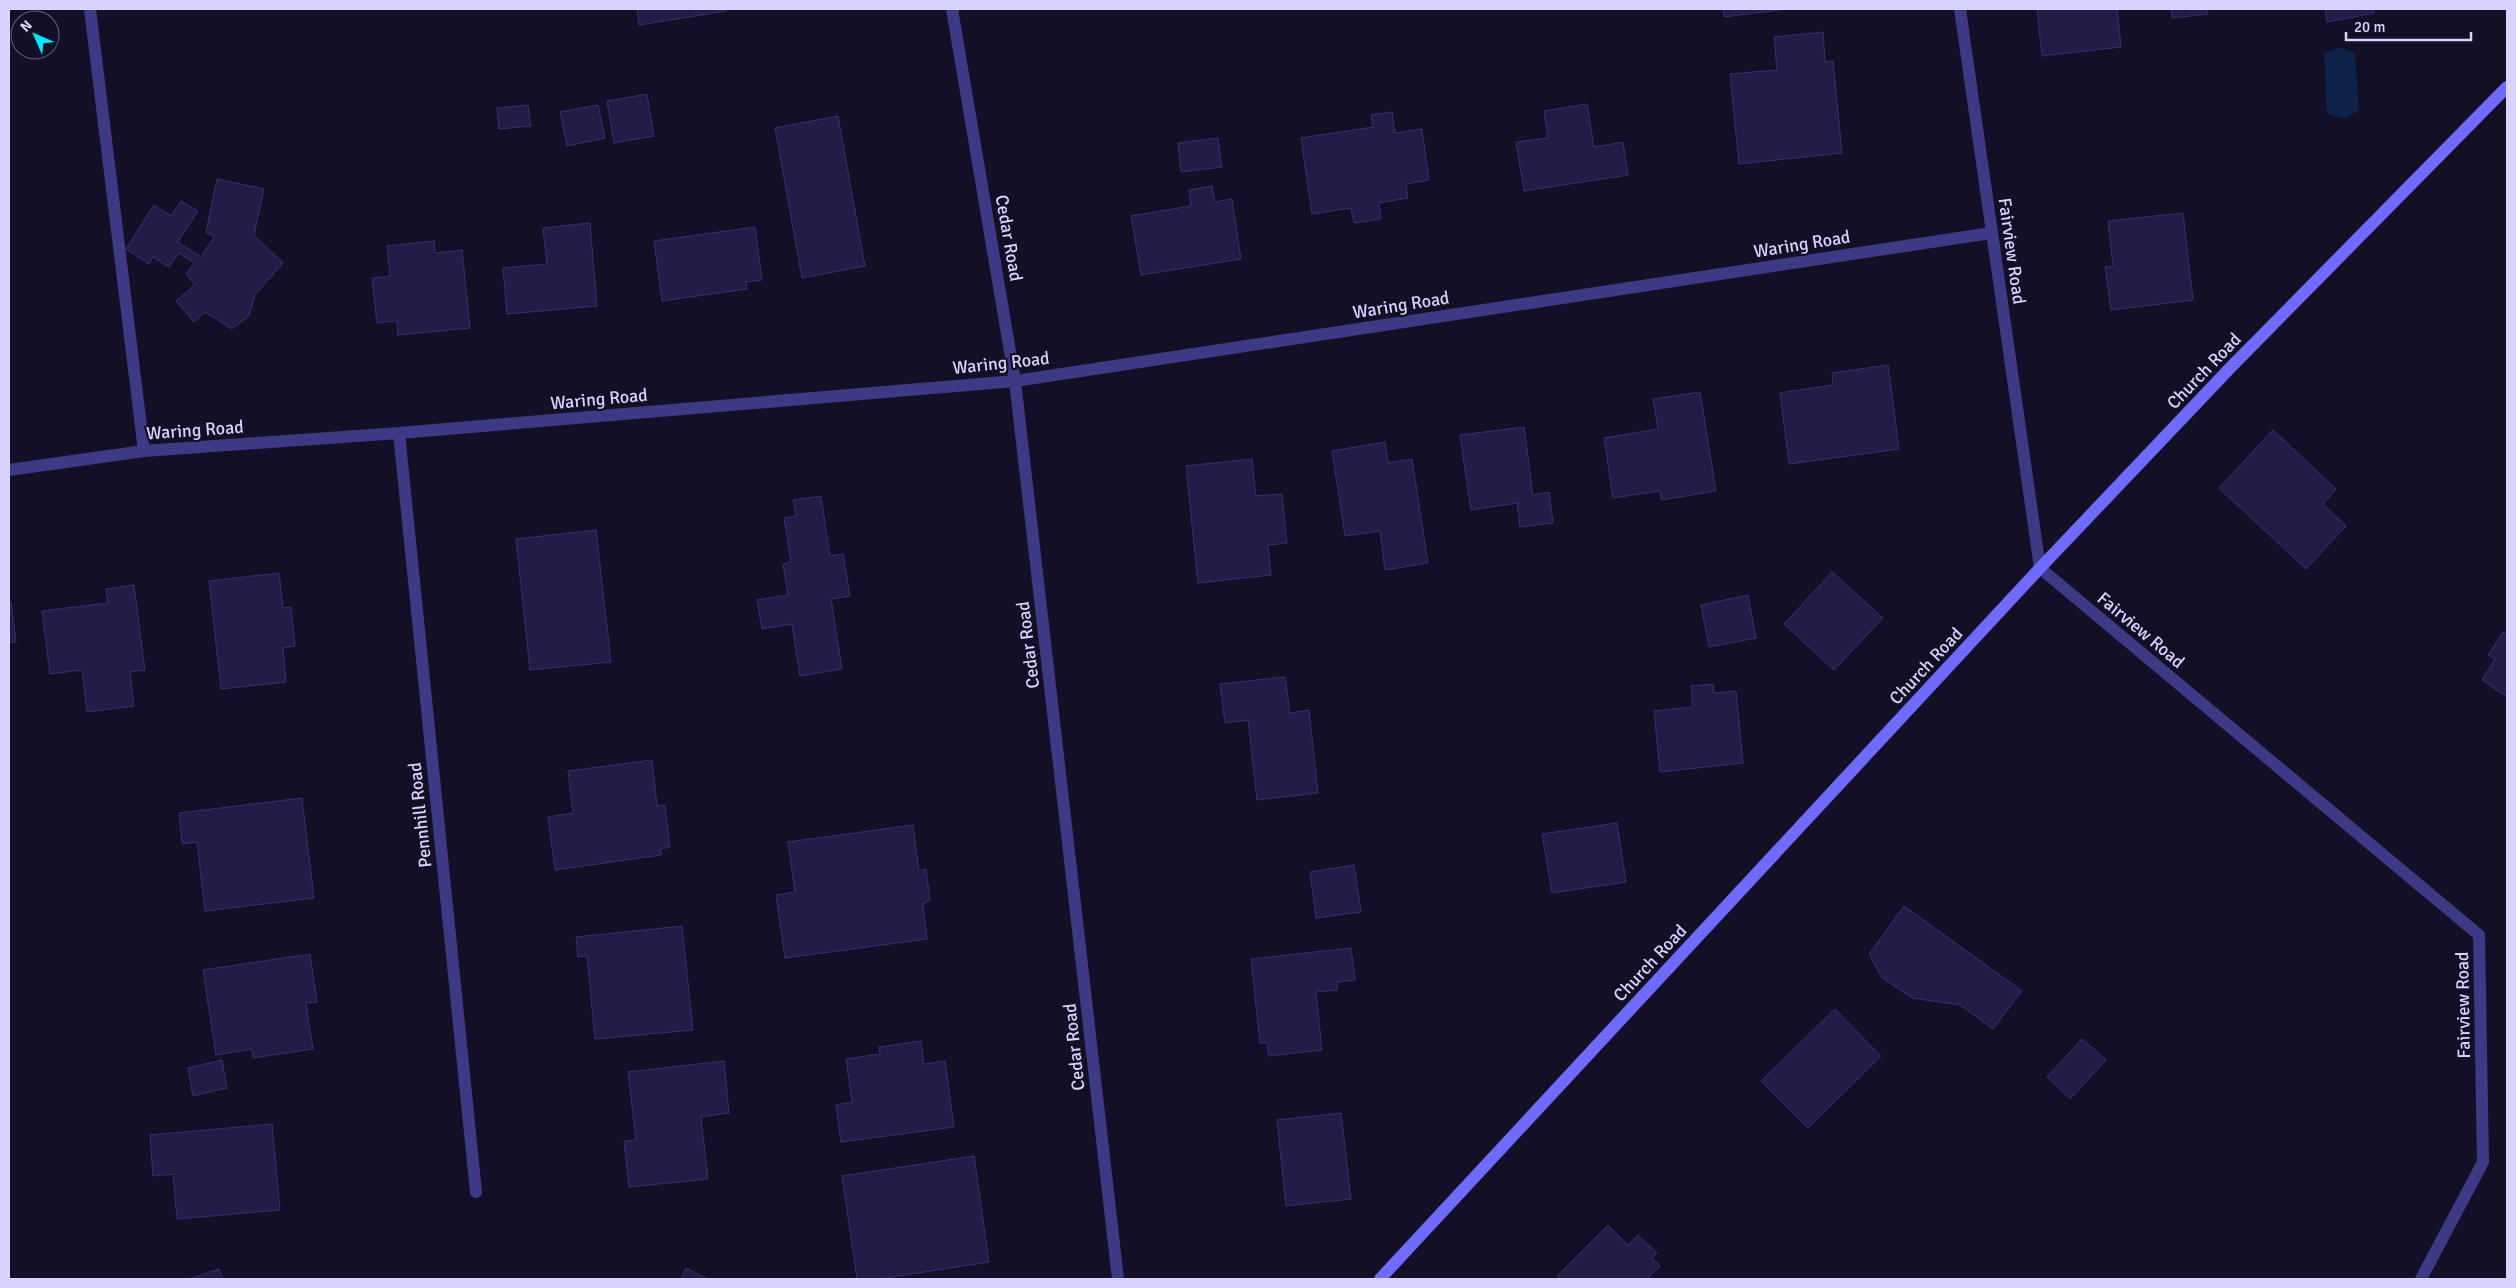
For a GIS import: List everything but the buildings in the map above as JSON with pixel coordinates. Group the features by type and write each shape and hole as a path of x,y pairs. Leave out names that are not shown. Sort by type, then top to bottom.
{"street":[{"path":"90,9 144,451"},
{"name":"Cedar Road","path":"952,9 1016,381 1118,1279"},
{"name":"Fairview Road","path":"1960,9 2040,568 2479,935 2483,1162 2421,1279"},
{"name":"Church Road","path":"1380,1279 2040,568 2231,367 2507,87"},
{"name":"Waring Road","path":"9,470 144,451 399,433 1016,381 1991,233"},
{"name":"Pennhill Road","path":"399,433 476,1192"}],"water":[{"path":"2340,47 2355,53 2359,110 2345,119 2327,113 2324,54"}]}
